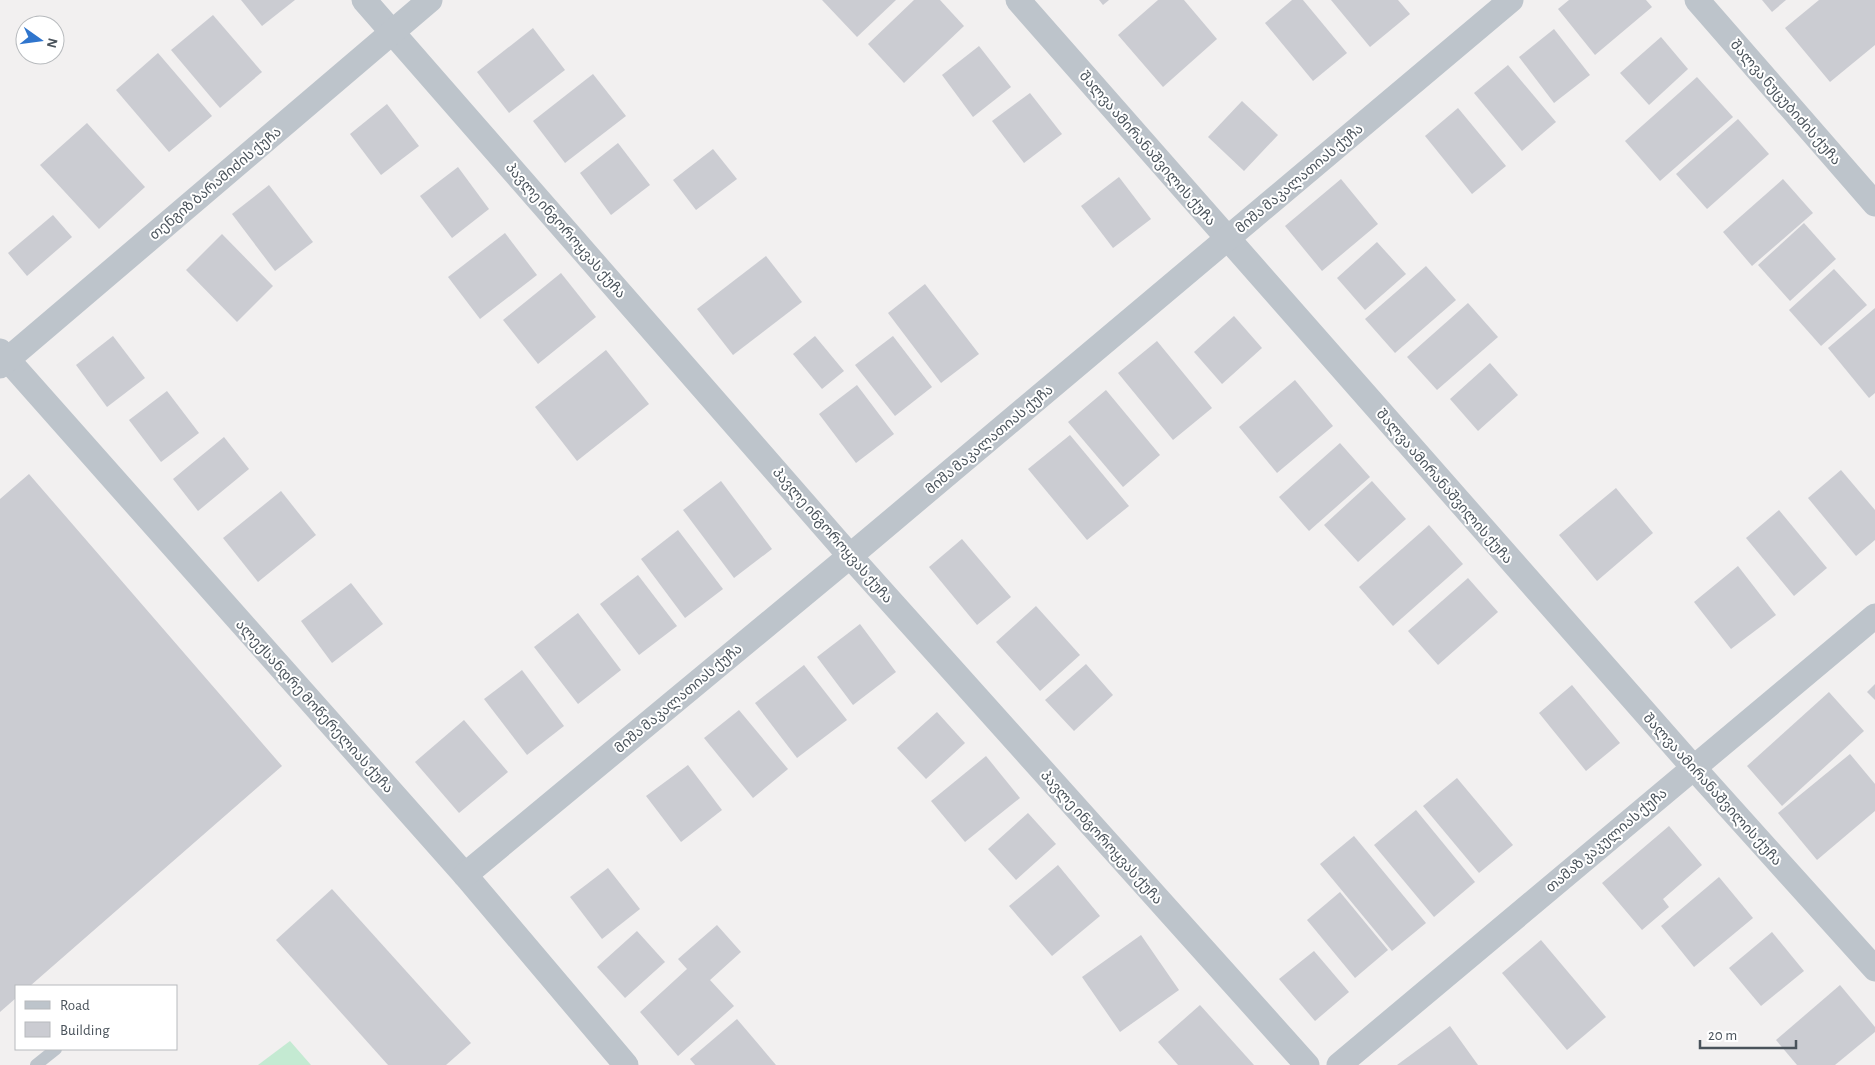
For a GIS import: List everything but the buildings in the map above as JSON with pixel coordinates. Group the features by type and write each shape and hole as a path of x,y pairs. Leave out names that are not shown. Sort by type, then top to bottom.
{"street":[{"name":"პავლე ინგოროყვას ქუჩა","path":"364,0 850,556 1306,1065"},
{"name":"თენგიზ ბარამიძის ქუჩა","path":"2,359 430,0"},
{"name":"შალვა ამირანაშვილის ქუჩა","path":"1018,0 1693,767 1875,969"},
{"name":"მიშა მაკალათიას ქუჩა","path":"465,875 850,556 1511,0"},
{"name":"შალვა ნუცუბიძის ქუჩა","path":"1697,0 1875,204"},
{"name":"ალექსანდრე მოწერელიას ქუჩა","path":"2,359 465,875 626,1065"},
{"name":"თამაზ კაკულიას ქუჩა","path":"1339,1065 1875,616"}],"lane":[{"path":"36,1065 55,1050"}],"green space":[{"path":"290,1041 311,1065 258,1065"}]}
